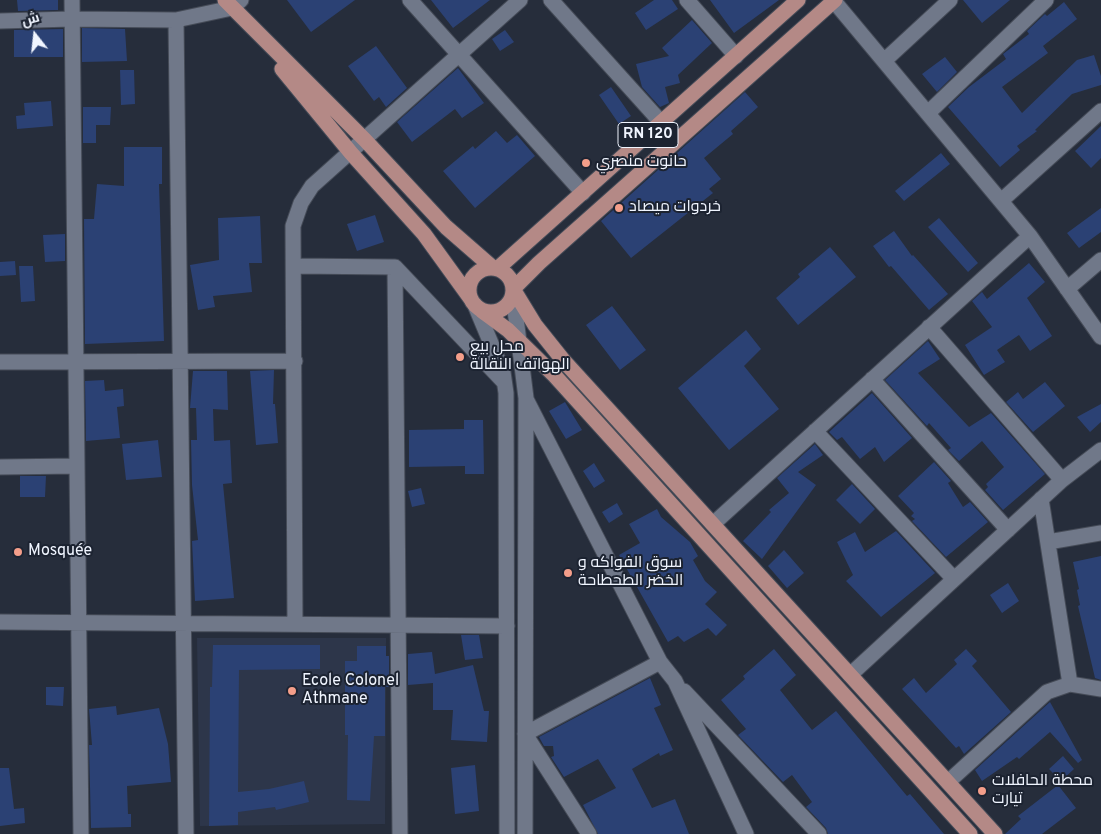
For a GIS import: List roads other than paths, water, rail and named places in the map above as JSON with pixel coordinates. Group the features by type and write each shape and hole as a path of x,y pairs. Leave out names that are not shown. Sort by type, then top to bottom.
{"main road":[{"name":"RN 120","path":"495,269 798,0"},
{"name":"RN 120","path":"513,292 539,263 834,0"},
{"path":"233,3 446,227 495,269 508,275 513,292 535,325 563,360 995,834"},
{"path":"233,3 350,153 424,234 476,305 508,330 561,384 970,834"},
{"path":"495,269 485,269 474,277 470,284 476,305 490,312 504,308 513,292"}],"street":[{"path":"72,0 81,834"},
{"path":"410,0 582,193"},
{"path":"295,624 293,226 301,203 312,186 520,0"},
{"path":"550,0 677,140"},
{"path":"687,0 736,56"},
{"path":"834,0 1030,236 1067,289 1095,319 1101,338"},
{"path":"884,61 950,0"},
{"path":"928,113 1046,0"},
{"path":"0,21 71,19 176,20 233,3"},
{"path":"176,20 186,834"},
{"path":"1001,201 1101,111"},
{"path":"713,524 1030,236"},
{"path":"1067,289 1101,260"},
{"path":"294,266 395,267 504,382"},
{"path":"395,267 400,834"},
{"path":"513,292 526,398 525,834"},
{"path":"476,305 491,339 506,394 507,834"},
{"path":"929,327 1062,480"},
{"path":"0,362 295,361"},
{"path":"872,379 1008,530"},
{"path":"526,398 660,662 675,681 819,834"},
{"path":"815,431 954,579"},
{"path":"850,675 1062,480 1101,450"},
{"path":"0,467 76,466"},
{"path":"1042,499 1070,684"},
{"path":"1048,542 1101,533"},
{"path":"0,622 507,626"},
{"path":"525,734 660,662"},
{"path":"675,681 746,834"},
{"path":"948,782 1047,692 1070,684 1101,689"},
{"path":"525,734 589,834"}],"place":[{"name":"حانوت منصري","path":"586,163"},
{"name":"خردوات ميصاد","path":"619,208"},
{"name":"محل بيع الهواتف النقالة","path":"460,357"},
{"name":"Mosquée","path":"18,552"},
{"name":"سوق الفواكه و الخضر الطحطاحة","path":"568,573"},
{"name":"Ecole Colonel Athmane","path":"292,691"},
{"name":"محطة الحافلات تيارت","path":"982,791"}]}
